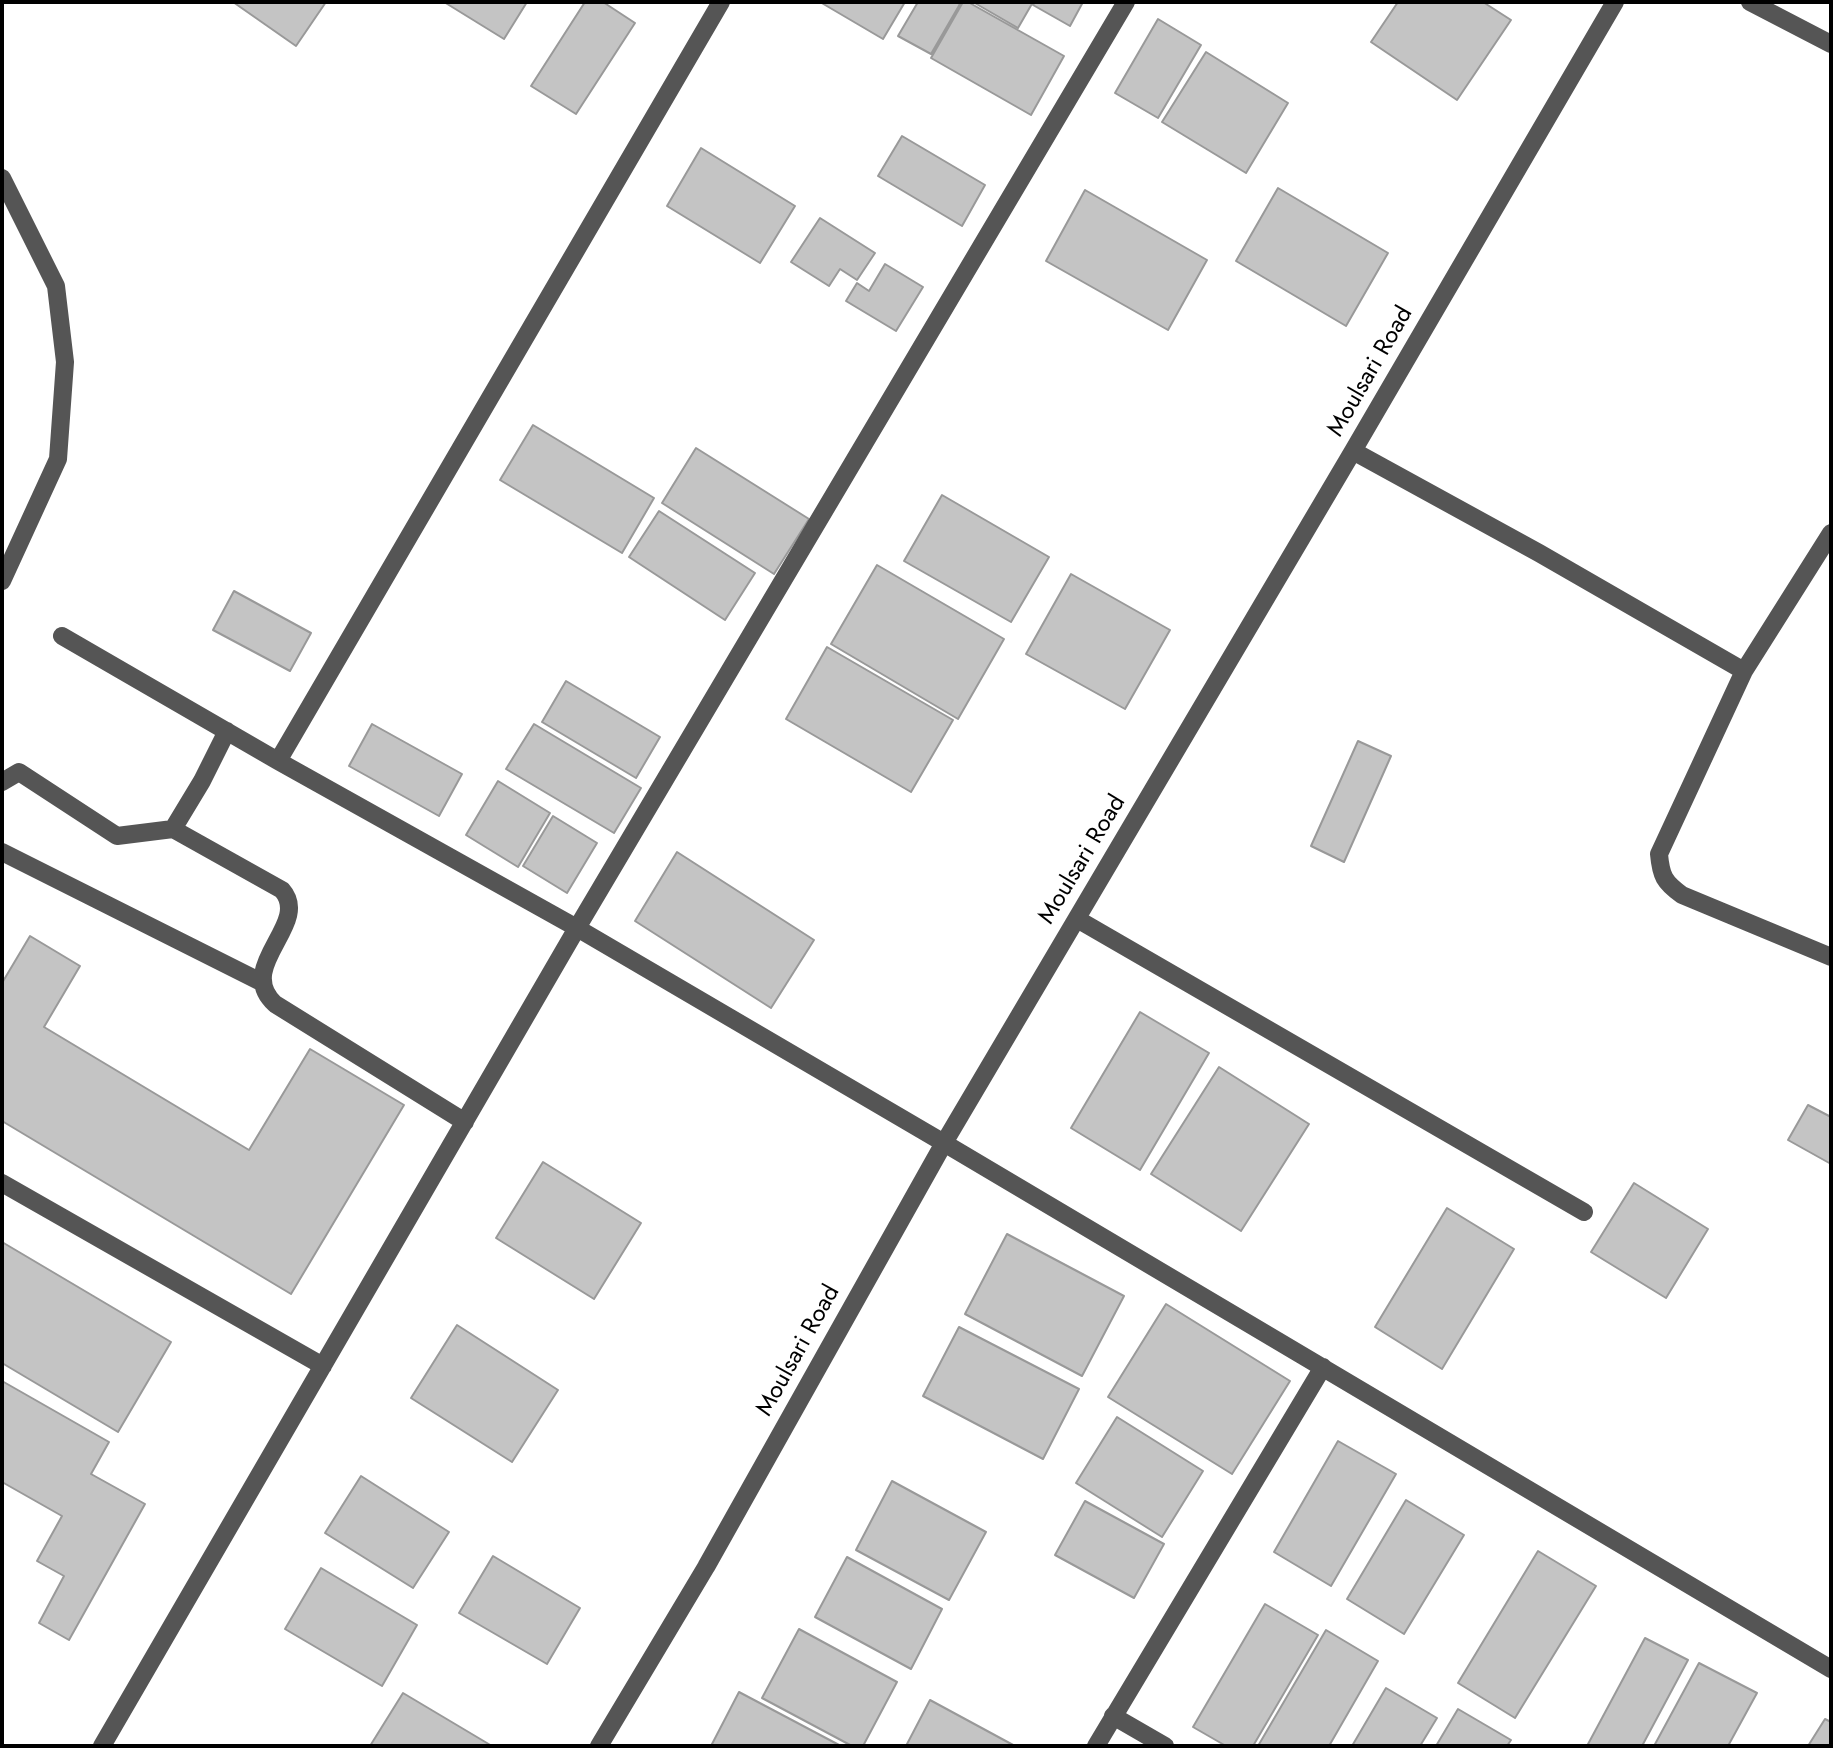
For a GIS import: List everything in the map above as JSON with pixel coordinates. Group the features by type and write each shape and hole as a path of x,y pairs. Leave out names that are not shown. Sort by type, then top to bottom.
{"street":[{"path":"278,761 721,2"},
{"path":"102,1746 577,928 1126,2"},
{"name":"Moulsari Road","path":"599,1746 706,1567 944,1143 1615,2"},
{"path":"1750,2 1831,44"},
{"path":"2,178 56,286 65,362 58,458 2,581"},
{"path":"1353,451 1539,553 1744,671"},
{"path":"1831,533 1744,671 1659,854 1660,872 1668,885 1682,895 1831,957"},
{"path":"62,636 278,761 577,928 1831,1669"},
{"path":"173,829 202,781 227,731"},
{"path":"2,782 19,772 117,836 173,829 282,890 290,903 287,919 263,971 262,983 268,997 275,1004 465,1122"},
{"path":"2,852 262,983"},
{"path":"1077,919 1584,1212"},
{"path":"2,1183 323,1366"},
{"path":"1096,1746 1323,1367"},
{"path":"1113,1716 1165,1746"}],"building":[{"path":"233,2 326,2 296,46"},
{"path":"444,2 527,2 504,39"},
{"path":"585,2 603,2 635,23 576,114 531,86"},
{"path":"820,2 905,2 883,39"},
{"path":"918,2 960,4 931,54 898,36"},
{"path":"963,2 968,2 1064,56 1031,115 931,58"},
{"path":"973,2 1033,2 1018,28"},
{"path":"1035,2 1083,2 1070,26 1033,5"},
{"path":"1398,2 1483,2 1511,20 1457,100 1371,42"},
{"path":"1158,19 1201,45 1158,118 1115,93"},
{"path":"1206,52 1288,103 1246,173 1162,122"},
{"path":"902,136 985,185 962,226 878,176"},
{"path":"701,148 795,206 760,263 667,206"},
{"path":"1278,188 1388,253 1346,326 1236,261"},
{"path":"1085,190 1207,260 1168,330 1046,261"},
{"path":"820,218 875,253 857,280 840,269 829,286 791,262"},
{"path":"885,264 923,287 896,331 846,301 857,283 869,291"},
{"path":"533,425 654,498 622,553 500,480"},
{"path":"696,448 809,519 774,574 662,503"},
{"path":"942,495 1049,557 1011,622 904,561"},
{"path":"659,511 755,573 725,620 629,557"},
{"path":"877,565 1004,639 958,719 831,644"},
{"path":"1071,574 1170,630 1125,709 1026,654"},
{"path":"234,591 311,633 290,671 213,630"},
{"path":"827,647 953,720 911,792 786,719"},
{"path":"566,681 660,737 636,778 542,722"},
{"path":"372,724 462,774 439,816 349,766"},
{"path":"534,724 641,788 614,833 506,769"},
{"path":"1358,741 1391,756 1344,862 1311,846"},
{"path":"498,781 550,813 518,867 466,835"},
{"path":"553,816 597,843 567,893 523,866"},
{"path":"677,852 814,940 771,1008 635,921"},
{"path":"30,936 80,966 44,1027 249,1150 310,1049 404,1105 291,1294 2,1121 2,983"},
{"path":"1140,1012 1209,1053 1140,1170 1071,1128"},
{"path":"1219,1067 1309,1124 1241,1231 1151,1174"},
{"path":"1808,1105 1831,1117 1831,1164 1788,1140"},
{"path":"543,1162 641,1223 594,1299 496,1238"},
{"path":"1634,1183 1708,1229 1666,1298 1591,1252"},
{"path":"1447,1208 1514,1249 1442,1369 1375,1327"},
{"path":"1007,1234 1124,1296 1082,1376 965,1314"},
{"path":"2,1242 171,1342 118,1432 2,1363"},
{"path":"1166,1304 1290,1381 1232,1474 1108,1397"},
{"path":"457,1325 558,1390 512,1462 411,1398"},
{"path":"959,1327 1079,1389 1043,1459 923,1396"},
{"path":"2,1381 109,1442 91,1474 145,1504 69,1640 39,1623 64,1576 37,1561 62,1516 2,1482"},
{"path":"1117,1417 1203,1471 1162,1537 1076,1483"},
{"path":"1338,1441 1396,1474 1331,1586 1274,1552"},
{"path":"361,1476 449,1532 413,1588 325,1533"},
{"path":"892,1481 986,1532 949,1600 856,1550"},
{"path":"1406,1500 1464,1535 1404,1634 1347,1599"},
{"path":"1085,1501 1164,1544 1134,1598 1055,1555"},
{"path":"1538,1551 1596,1586 1515,1718 1458,1683"},
{"path":"493,1556 580,1608 547,1664 459,1613"},
{"path":"847,1557 942,1609 911,1669 815,1617"},
{"path":"321,1568 417,1625 382,1686 285,1629"},
{"path":"1265,1604 1318,1635 1253,1746 1226,1746 1193,1727"},
{"path":"799,1629 897,1682 863,1746 852,1746 762,1698"},
{"path":"1326,1630 1378,1661 1329,1746 1258,1746"},
{"path":"1645,1638 1688,1660 1642,1746 1587,1746"},
{"path":"1699,1663 1757,1693 1728,1746 1654,1746"},
{"path":"1386,1688 1437,1718 1420,1746 1352,1746"},
{"path":"739,1692 841,1746 711,1746"},
{"path":"403,1693 492,1746 370,1746"},
{"path":"930,1700 1015,1746 906,1746"},
{"path":"1458,1709 1511,1740 1507,1746 1436,1746"},
{"path":"1825,1719 1831,1722 1831,1746 1808,1746"}]}
